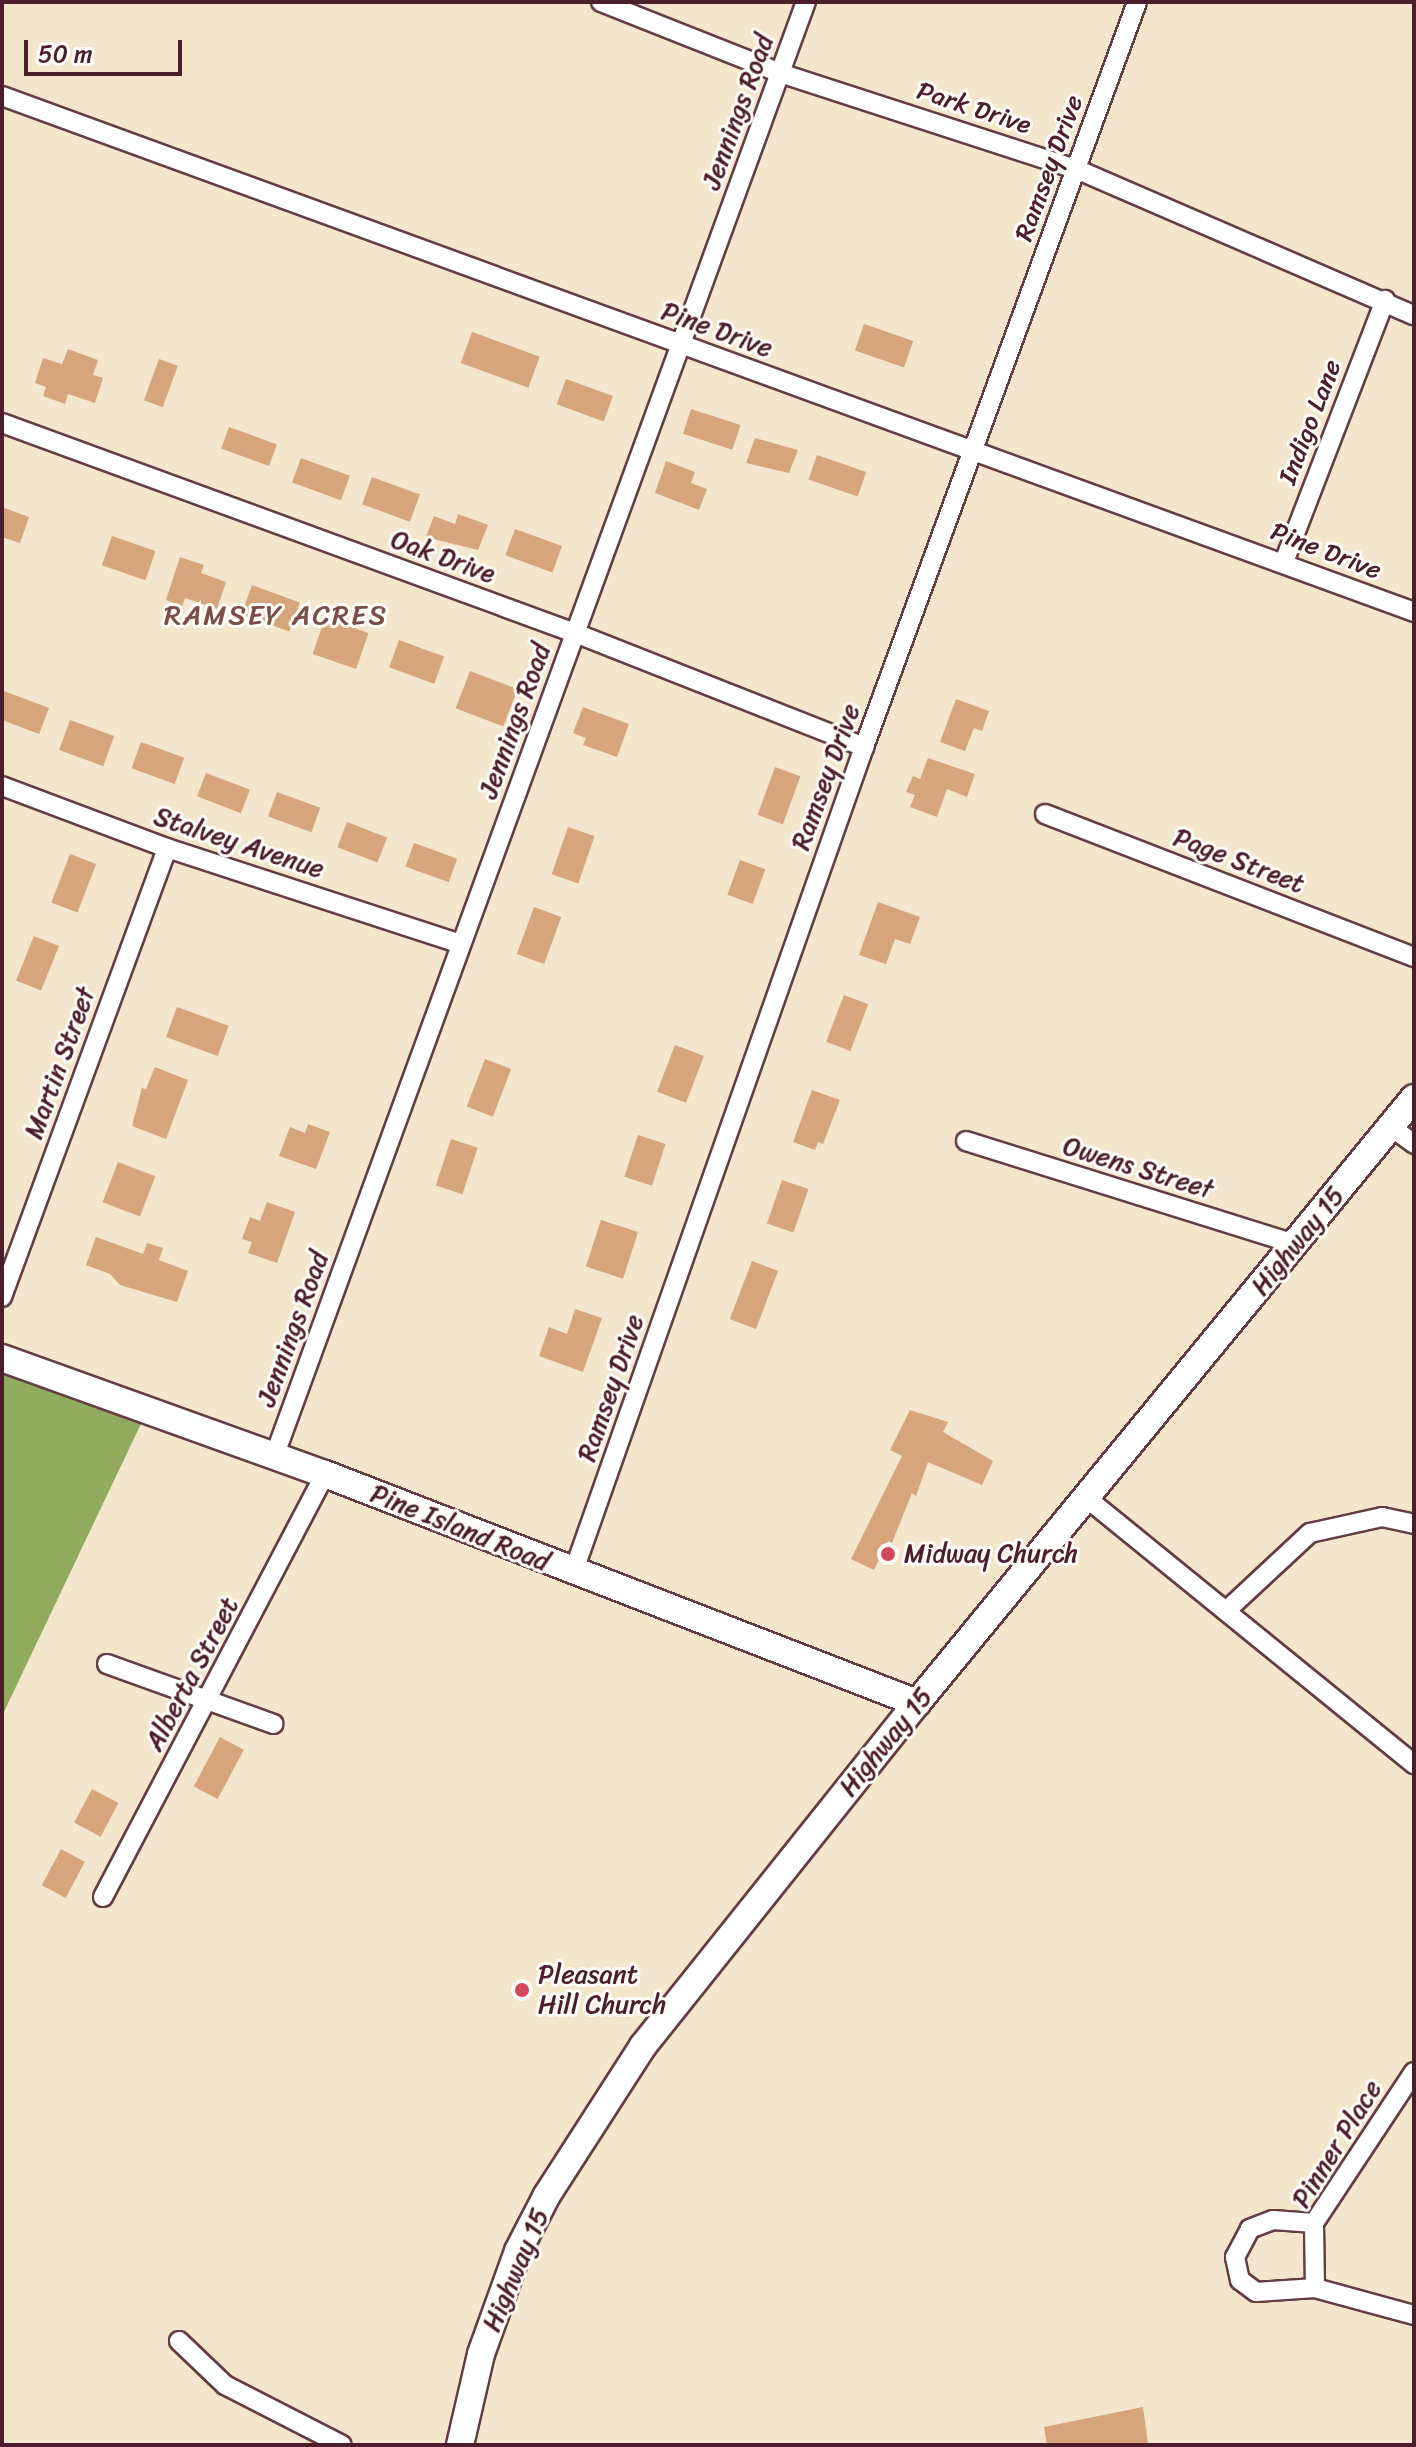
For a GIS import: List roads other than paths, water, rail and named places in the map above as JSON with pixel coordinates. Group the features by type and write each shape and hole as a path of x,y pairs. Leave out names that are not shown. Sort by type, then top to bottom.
{"main road":[{"name":"Highway 15","path":"460,2445 481,2354 518,2251 547,2195 643,2046 917,1703 1089,1500 1414,1098"},
{"name":"Pine Island Road","path":"2,1358 325,1474 573,1573 917,1703"}],"street":[{"name":"Park Drive","path":"601,2 780,73 1076,169 1414,315"},
{"name":"Jennings Road","path":"274,1457 806,2"},
{"name":"Ramsey Drive","path":"573,1573 864,747 1137,2"},
{"name":"Pine Drive","path":"2,96 682,346 974,448 1414,612"},
{"name":"Indigo Lane","path":"1284,562 1385,300"},
{"name":"Oak Drive","path":"2,423 575,633 864,747"},
{"name":"Stalvey Avenue","path":"2,786 167,848 461,944"},
{"name":"Page Street","path":"1045,814 1414,957"},
{"name":"Martin Street","path":"2,1297 167,848"},
{"path":"1391,1127 1414,1144"},
{"name":"Owens Street","path":"966,1141 1295,1244"},
{"name":"Alberta Street","path":"103,1897 325,1474"},
{"path":"1089,1500 1414,1764"},
{"path":"1226,1611 1310,1533 1382,1517 1414,1524"},
{"path":"107,1664 274,1724"},
{"name":"Pinner Place","path":"1315,2288 1314,2223 1414,2072"},
{"path":"1314,2223 1273,2220 1250,2229 1235,2257 1240,2280 1256,2292 1315,2288 1414,2315"},
{"path":"179,2341 225,2385 342,2445"}],"place":[{"name":"Midway Church","path":"888,1554"},
{"name":"Pleasant Hill Church","path":"522,1990"}],"district":[{"name":"RAMSEY ACRES","path":"276,615"}]}
